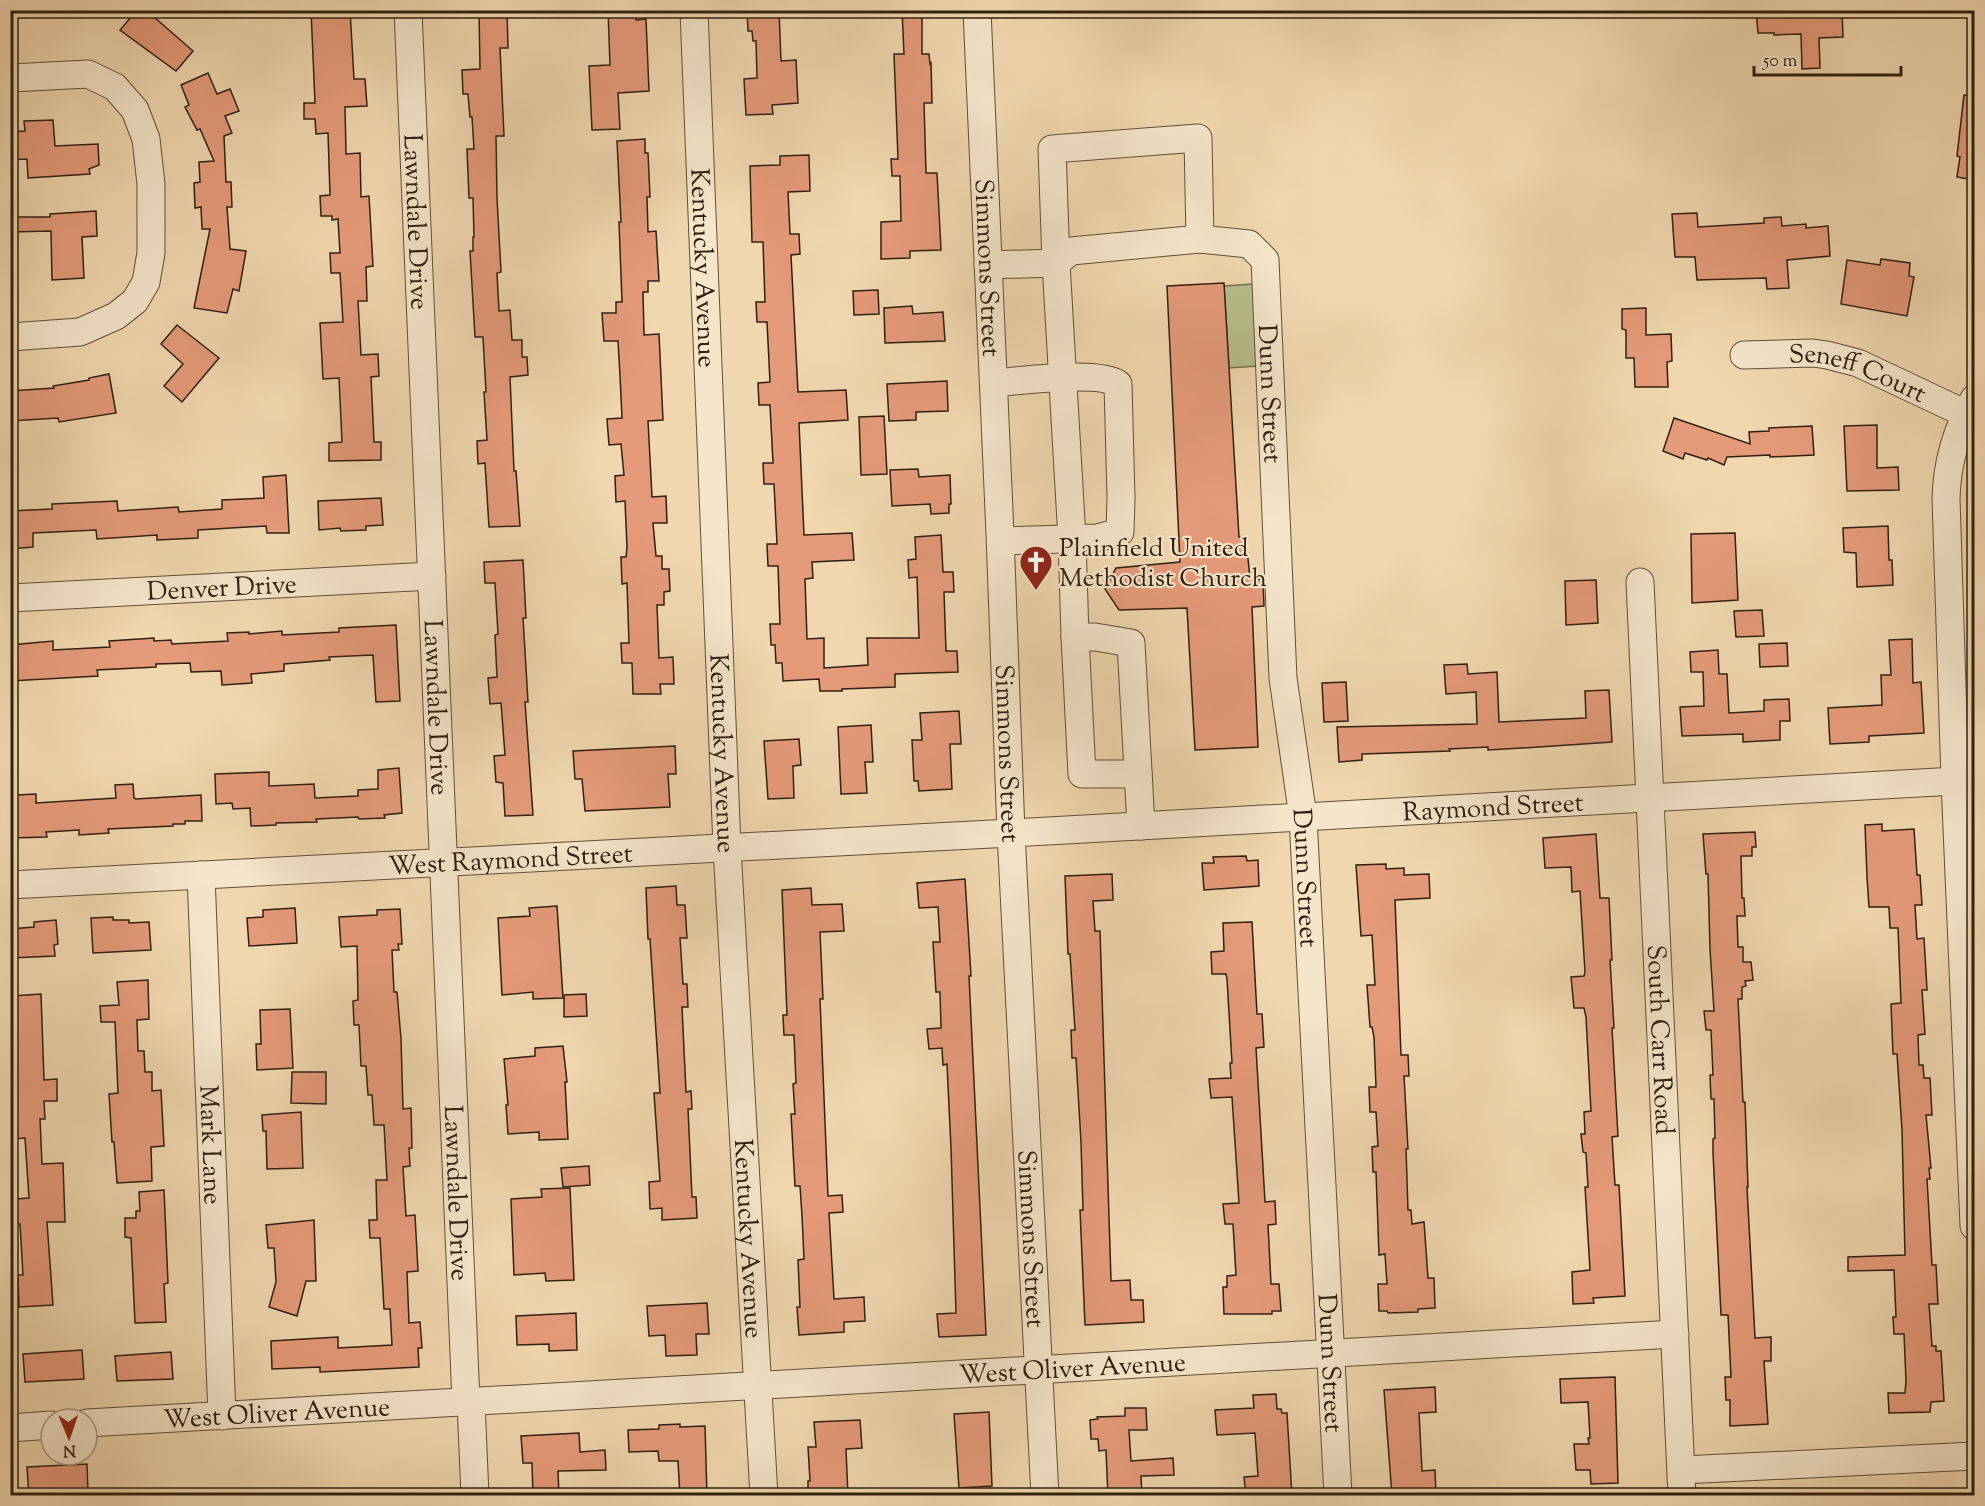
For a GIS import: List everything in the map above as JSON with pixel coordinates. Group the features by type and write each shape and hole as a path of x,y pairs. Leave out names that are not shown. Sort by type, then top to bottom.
{"street":[{"name":"Lawndale Drive","path":"408,10 444,862 475,1496"},
{"name":"Kentucky Avenue","path":"694,10 727,848 764,1496"},
{"name":"Simmons Street","path":"977,10 1001,541 1011,833 1045,1496"},
{"path":"10,78 88,74 115,87 135,110 146,139 151,184 151,253 147,282 135,301 116,316 80,332 10,337"},
{"path":"988,265 1056,262 1071,251 1200,239 1198,138 1052,149 1056,262 1061,378 1072,539 1082,774 1138,774"},
{"name":"Dunn Street","path":"1200,239 1249,244 1265,260 1283,678 1303,817 1338,1496"},
{"name":"Seneff Court","path":"1744,355 1813,353 1838,357 1970,406"},
{"path":"994,383 1094,377 1113,380 1118,384 1120,532 1097,538 1001,541"},
{"path":"1970,406 1951,454 1947,477 1965,780 1974,1226"},
{"name":"Denver Drive","path":"10,598 432,576"},
{"name":"South Carr Road","path":"1640,582 1682,1483"},
{"path":"1075,637 1095,637 1131,643 1141,826"},
{"name":"Raymond Street","path":"1011,833 1965,780"},
{"name":"West Raymond Street","path":"10,885 1011,833"},
{"name":"Mark Lane","path":"201,875 222,1416"},
{"name":"West Oliver Avenue","path":"99,1422 1675,1334"},
{"path":"10,1428 39,1426"},
{"path":"1682,1483 1974,1456"}],"green space":[{"path":"1253,284 1257,366 1229,368 1224,286"}],"building":[{"path":"137,10 146,10 193,51 176,71 120,30"},
{"path":"311,10 350,10 354,79 365,79 367,106 345,107 346,154 360,153 361,197 369,196 373,266 366,267 367,301 358,301 361,355 378,354 379,376 371,377 374,442 381,442 381,460 329,461 329,443 342,442 339,378 323,379 320,323 343,322 340,273 331,273 330,253 340,253 338,219 332,220 332,216 321,216 320,196 330,195 328,133 316,134 315,119 304,119 304,103 315,103"},
{"path":"479,10 507,10 508,48 500,48 504,136 496,136 501,272 497,273 499,311 510,310 512,340 522,340 522,357 527,357 528,375 510,377 514,471 516,471 520,526 489,527 485,463 478,464 477,441 487,440 484,392 486,392 483,337 475,337 470,251 473,251 474,237 473,198 469,198 467,149 474,149 472,117 470,117 468,94 463,94 462,70 480,69"},
{"path":"608,10 635,10 636,20 646,19 649,91 618,93 620,129 592,130 589,66 610,65"},
{"path":"747,10 779,10 781,61 796,60 798,103 772,105 773,114 746,115 744,79 757,78 756,41 753,41 752,31 748,31"},
{"path":"902,10 922,10 922,54 929,54 931,63 932,103 924,103 926,173 937,173 941,250 910,251 910,258 881,259 881,222 901,221 900,176 892,176 891,159 898,159 894,54 904,54"},
{"path":"1842,10 1843,37 1819,38 1820,68 1802,69 1801,34 1758,33 1756,11"},
{"path":"208,73 217,94 230,89 239,111 225,116 232,133 224,136 226,182 231,182 232,207 227,207 230,249 246,251 239,291 233,289 227,313 194,308 210,229 202,229 201,207 195,208 194,183 200,182 199,162 214,161 200,129 197,130 185,107 189,105 181,85"},
{"path":"1964,95 1974,96 1974,180 1957,177"},
{"path":"53,120 55,146 98,144 99,165 89,169 90,174 28,178 27,159 10,160 10,132 25,131 24,121"},
{"path":"645,139 650,197 647,197 648,232 656,231 659,281 648,281 648,292 643,292 644,335 659,334 663,420 648,421 652,497 666,496 667,523 653,523 656,556 662,556 662,569 669,569 670,591 664,592 664,605 657,605 659,658 673,657 674,684 660,684 661,694 633,694 632,663 622,663 621,643 629,643 627,583 622,584 621,557 626,557 627,547 625,501 616,502 615,476 624,475 621,444 609,445 607,419 622,418 618,341 604,341 602,313 616,313 616,302 622,302 617,141"},
{"path":"809,155 810,191 788,192 790,234 799,234 800,254 791,255 798,392 846,390 848,420 799,423 804,535 852,533 854,560 812,562 813,578 805,579 807,639 824,638 824,668 868,665 867,638 919,638 917,577 909,578 908,560 916,559 915,537 941,535 943,572 953,572 954,592 944,592 946,651 957,651 958,672 895,674 895,687 820,691 819,679 783,681 782,663 776,663 775,645 771,645 770,624 780,624 778,566 768,566 767,544 777,544 774,484 764,484 763,463 773,463 770,405 759,405 758,383 770,382 767,322 757,322 756,302 765,302 763,242 752,242 750,166 780,165 780,156"},
{"path":"96,211 97,236 82,237 84,278 52,280 51,231 10,232 10,217 50,217 50,214"},
{"path":"1697,213 1698,227 1764,223 1764,218 1781,217 1782,226 1806,224 1806,228 1828,226 1830,256 1787,260 1789,288 1767,289 1766,278 1697,280 1695,257 1675,257 1672,214"},
{"path":"1881,259 1910,263 1909,276 1914,277 1907,316 1841,304 1847,260 1880,265"},
{"path":"1224,283 1239,537 1246,539 1250,578 1263,580 1264,606 1252,607 1258,747 1195,750 1187,608 1119,610 1105,589 1116,568 1180,562 1167,286"},
{"path":"878,290 879,314 854,315 853,291"},
{"path":"912,306 913,314 943,312 945,341 885,343 884,308"},
{"path":"1646,308 1646,335 1671,334 1672,361 1667,362 1668,387 1635,387 1634,358 1626,358 1626,330 1622,329 1622,309"},
{"path":"177,325 219,358 182,402 164,386 183,364 161,344"},
{"path":"109,374 116,413 59,422 58,418 10,421 10,391 54,388 53,386"},
{"path":"947,381 948,411 916,412 916,420 889,421 887,384"},
{"path":"884,416 887,474 861,475 859,417"},
{"path":"1674,418 1750,444 1749,432 1769,431 1769,428 1812,426 1814,455 1727,457 1724,465 1708,458 1707,460 1685,453 1683,459 1663,451"},
{"path":"1877,425 1877,468 1898,467 1899,490 1847,491 1844,426"},
{"path":"918,469 919,477 950,475 949,513 931,514 930,504 892,506 890,470"},
{"path":"286,475 289,533 267,533 266,526 198,530 198,538 157,540 157,535 97,539 96,530 33,533 33,547 10,549 10,511 52,509 52,504 117,501 118,511 178,507 179,512 222,509 222,500 264,498 263,477"},
{"path":"381,498 383,525 366,526 366,530 341,531 340,528 319,530 318,501"},
{"path":"1888,526 1889,560 1892,560 1893,585 1857,587 1856,553 1844,552 1843,528"},
{"path":"1735,533 1738,600 1692,603 1691,534"},
{"path":"523,560 526,618 523,618 528,702 525,702 533,815 505,816 503,783 496,782 494,756 505,755 501,703 490,704 488,678 497,677 495,635 498,634 495,583 485,583 484,562"},
{"path":"1596,580 1598,623 1566,625 1565,581"},
{"path":"1762,610 1764,636 1736,637 1734,611"},
{"path":"396,625 400,701 376,702 373,655 329,657 330,660 284,664 284,671 251,674 252,683 222,685 221,671 191,672 190,663 97,670 98,676 10,681 10,645 53,641 53,650 110,647 109,641 154,638 154,641 171,640 172,644 228,641 227,633 282,631 282,635 339,632 339,628"},
{"path":"1912,639 1913,683 1921,682 1924,733 1869,736 1869,742 1830,744 1828,708 1882,705 1881,675 1891,675 1889,640"},
{"path":"1787,643 1788,666 1760,667 1759,644"},
{"path":"1718,650 1719,674 1727,674 1729,713 1764,711 1764,700 1789,699 1790,721 1780,721 1780,740 1743,742 1743,734 1682,736 1680,707 1704,706 1703,672 1691,672 1690,652"},
{"path":"1467,664 1468,674 1497,672 1499,722 1586,718 1585,691 1609,690 1612,742 1488,750 1488,747 1449,749 1450,751 1362,754 1362,760 1339,762 1337,727 1477,724 1476,692 1446,694 1444,665"},
{"path":"1346,682 1348,721 1324,722 1322,683"},
{"path":"959,711 961,744 950,744 952,789 919,791 918,781 914,781 912,740 922,740 920,713"},
{"path":"871,725 873,762 865,762 867,793 841,794 838,727"},
{"path":"799,739 801,765 793,766 794,798 768,799 764,741"},
{"path":"675,746 676,774 668,774 670,807 585,811 582,779 575,779 573,751"},
{"path":"399,768 402,813 384,815 385,818 316,819 317,822 251,826 250,808 233,809 232,803 216,804 215,774 269,772 269,786 314,784 315,798 358,796 358,790 378,789 378,770"},
{"path":"133,784 136,799 201,795 202,821 185,821 185,824 173,824 173,826 108,829 109,833 79,835 79,830 46,832 47,837 10,838 10,804 17,804 17,795 36,794 36,803 116,798 115,785"},
{"path":"1882,824 1882,831 1914,829 1917,875 1920,875 1922,905 1915,905 1917,939 1924,938 1927,990 1922,990 1925,1034 1918,1035 1919,1065 1923,1065 1924,1078 1930,1078 1932,1115 1926,1115 1931,1168 1929,1168 1930,1179 1927,1179 1932,1265 1936,1265 1938,1304 1929,1304 1932,1346 1936,1346 1936,1351 1941,1351 1944,1401 1931,1402 1930,1412 1889,1413 1888,1393 1905,1393 1906,1381 1904,1334 1894,1334 1893,1317 1896,1317 1894,1270 1848,1271 1848,1257 1905,1255 1902,1130 1897,1054 1893,1054 1891,1004 1901,1003 1898,928 1890,928 1889,907 1869,907 1867,877 1865,825"},
{"path":"1755,832 1756,847 1752,847 1752,856 1741,856 1745,916 1737,916 1738,947 1743,947 1743,962 1751,962 1753,980 1745,981 1746,986 1742,987 1742,999 1738,999 1743,1102 1745,1102 1755,1338 1771,1337 1771,1361 1764,1361 1768,1424 1730,1426 1730,1400 1726,1400 1725,1377 1731,1377 1728,1315 1721,1315 1713,1153 1713,1139 1715,1138 1714,1099 1711,1099 1710,1075 1713,1075 1711,1030 1706,1030 1704,1011 1714,1011 1708,874 1706,874 1703,834"},
{"path":"1596,834 1600,898 1609,898 1614,1028 1612,1028 1618,1136 1612,1137 1615,1185 1619,1185 1625,1296 1593,1298 1594,1303 1573,1304 1572,1272 1590,1270 1585,1187 1588,1187 1586,1153 1583,1152 1581,1134 1585,1134 1584,1112 1591,1111 1586,1017 1584,1008 1574,1008 1571,977 1584,976 1585,972 1580,891 1572,892 1571,867 1545,868 1543,838"},
{"path":"1246,856 1247,861 1258,860 1259,886 1204,890 1202,863 1214,863 1213,857"},
{"path":"1386,864 1386,869 1404,868 1404,875 1429,874 1430,898 1395,900 1401,1055 1408,1055 1409,1076 1404,1076 1408,1149 1406,1149 1408,1210 1411,1210 1412,1224 1424,1222 1428,1278 1434,1278 1435,1308 1418,1309 1418,1312 1379,1311 1378,1284 1387,1284 1385,1254 1379,1255 1376,1172 1373,1172 1372,1147 1378,1146 1376,1112 1370,1112 1369,1087 1376,1087 1374,1037 1372,1027 1370,1027 1367,985 1375,985 1372,935 1361,936 1356,865"},
{"path":"1112,874 1113,900 1093,901 1095,931 1100,931 1111,1281 1130,1280 1131,1300 1143,1300 1144,1322 1085,1325 1080,1210 1083,1210 1081,1142 1076,1058 1072,1058 1071,1030 1075,1030 1070,954 1068,954 1065,876"},
{"path":"965,879 986,1335 939,1337 937,1314 956,1313 947,1064 943,1065 942,1048 929,1049 927,1029 941,1028 940,992 936,992 933,942 940,942 938,907 919,908 917,883"},
{"path":"676,886 677,905 685,905 687,938 680,938 683,984 687,984 688,1007 682,1007 686,1092 691,1091 692,1109 688,1109 692,1197 696,1197 697,1218 662,1220 662,1208 650,1209 649,1182 660,1181 654,1093 660,1093 646,888"},
{"path":"811,888 812,905 842,904 844,931 820,932 823,999 820,999 828,1196 842,1195 843,1212 829,1213 834,1299 864,1297 865,1321 844,1322 844,1332 799,1335 798,1260 804,1259 800,1186 795,1186 791,1114 795,1114 794,1035 784,1035 783,1015 787,1015 782,890"},
{"path":"557,906 563,998 533,999 533,992 502,995 498,918 530,916 529,908"},
{"path":"295,908 297,943 249,946 247,918 263,917 263,910"},
{"path":"400,909 402,944 398,944 399,950 392,950 394,992 397,992 401,1039 403,1109 411,1108 410,1166 403,1167 406,1216 415,1215 418,1271 407,1272 409,1323 420,1322 422,1348 418,1348 419,1367 320,1372 320,1367 272,1369 271,1341 338,1337 338,1348 392,1345 390,1309 384,1309 380,1238 370,1238 369,1220 377,1220 376,1180 387,1180 384,1125 374,1125 372,1095 368,1095 366,1066 361,1066 359,1025 354,1025 353,1001 358,1000 357,946 341,947 339,917 377,915 377,910"},
{"path":"113,917 113,920 129,920 129,923 149,922 151,950 93,953 91,918"},
{"path":"56,920 58,944 54,945 55,956 10,958 10,929 34,927 34,922"},
{"path":"1252,922 1257,1014 1262,1014 1264,1047 1256,1048 1265,1202 1275,1201 1276,1224 1268,1225 1271,1284 1279,1284 1281,1311 1272,1311 1272,1314 1224,1314 1223,1287 1227,1287 1227,1276 1236,1275 1233,1224 1225,1224 1223,1204 1239,1203 1232,1097 1211,1098 1209,1079 1231,1078 1230,1063 1232,1063 1227,979 1226,974 1212,974 1211,952 1224,951 1223,923"},
{"path":"148,980 149,1019 137,1020 138,1051 144,1051 145,1072 152,1072 152,1091 161,1090 164,1146 151,1147 152,1181 117,1183 109,1094 118,1093 115,1022 101,1022 100,1006 119,1005 117,982"},
{"path":"41,994 44,1080 57,1079 57,1101 44,1101 45,1119 40,1119 42,1164 63,1163 65,1222 47,1222 53,1305 19,1307 18,1275 23,1275 16,1199 29,1198 25,1138 12,1139 10,1035 13,1035 12,996"},
{"path":"586,994 587,1016 564,1017 564,995"},
{"path":"290,1009 293,1068 257,1070 256,1044 261,1044 260,1010"},
{"path":"563,1046 567,1082 565,1082 568,1139 539,1140 539,1132 508,1134 504,1059 535,1056 535,1048"},
{"path":"292,1072 326,1072 326,1104 291,1103"},
{"path":"301,1112 303,1168 267,1169 266,1131 263,1131 262,1115"},
{"path":"589,1166 590,1185 563,1187 561,1168"},
{"path":"570,1188 574,1280 546,1281 545,1273 514,1275 511,1199 542,1197 541,1189"},
{"path":"164,1190 168,1283 164,1284 166,1322 135,1323 131,1238 125,1237 125,1218 136,1218 136,1211 140,1211 139,1192"},
{"path":"314,1220 316,1281 306,1281 297,1316 269,1307 276,1282 274,1248 268,1248 266,1225"},
{"path":"707,1303 709,1334 696,1334 697,1355 666,1356 665,1335 649,1336 647,1306"},
{"path":"576,1313 577,1350 549,1351 549,1344 517,1345 516,1316"},
{"path":"82,1350 84,1379 25,1382 23,1354"},
{"path":"171,1352 173,1379 117,1381 115,1356"},
{"path":"1615,1377 1618,1483 1591,1484 1590,1470 1576,1470 1574,1444 1589,1444 1588,1402 1561,1403 1560,1379"},
{"path":"1435,1387 1436,1412 1419,1413 1422,1471 1435,1470 1436,1496 1392,1496 1384,1390"},
{"path":"1276,1394 1277,1409 1281,1409 1282,1413 1287,1413 1292,1496 1246,1496 1244,1477 1258,1476 1255,1433 1217,1435 1215,1410 1254,1408 1253,1395"},
{"path":"1125,1408 1146,1408 1147,1430 1129,1430 1131,1461 1173,1458 1174,1475 1141,1476 1142,1496 1108,1496 1106,1450 1099,1451 1098,1439 1091,1439 1090,1420 1098,1419 1097,1417 1125,1416"},
{"path":"989,1412 992,1486 959,1488 954,1414"},
{"path":"860,1420 862,1448 846,1449 848,1496 808,1496 808,1481 810,1481 808,1447 816,1447 814,1422"},
{"path":"680,1424 680,1427 705,1426 707,1496 680,1496 678,1461 659,1461 658,1451 629,1452 628,1430 659,1429 659,1425"},
{"path":"579,1433 580,1452 605,1450 606,1470 558,1471 559,1496 533,1496 532,1463 523,1463 521,1436"},
{"path":"27,1467 87,1467 88,1492 29,1496"}],"place":[{"name":"Plainfield United Methodist Church","path":"1036,591"}]}
